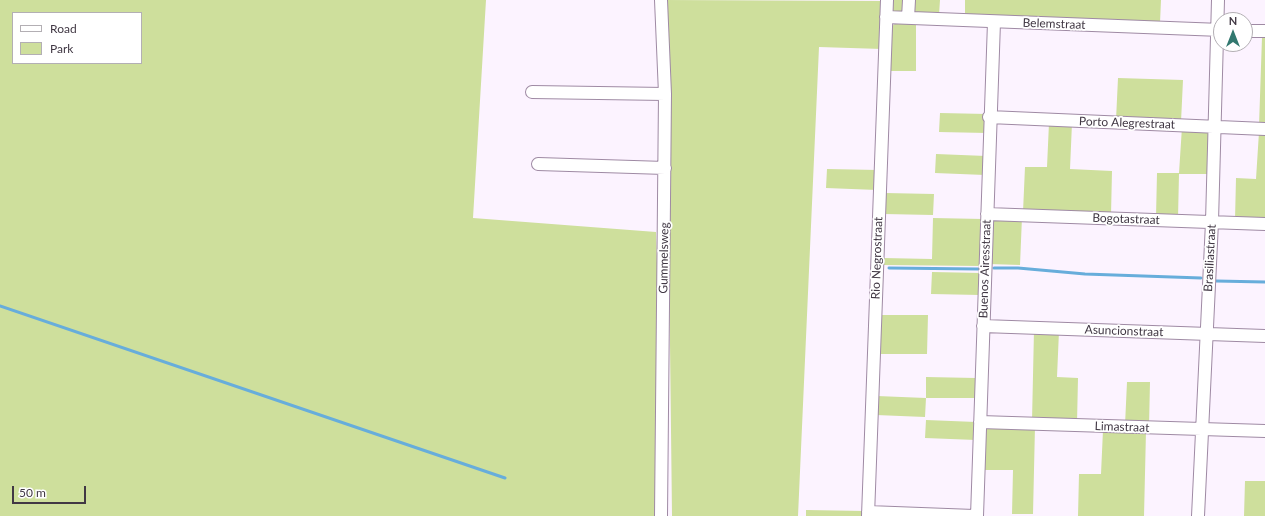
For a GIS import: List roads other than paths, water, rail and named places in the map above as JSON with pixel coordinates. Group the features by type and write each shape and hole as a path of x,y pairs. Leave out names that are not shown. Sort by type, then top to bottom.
{"street":[{"name":"Gummelsweg","path":"661,516 665,168 665,94 662,0"},
{"name":"Rio Negrostraat","path":"868,514 887,0"},
{"path":"908,18 909,0"},
{"name":"Brasiliastraat","path":"1218,0 1218,12"},
{"name":"Belemstraat","path":"886,17 1213,30"},
{"name":"Buenos Airesstraat","path":"975,516 980,422 989,117 994,22"},
{"path":"1253,30 1265,31"},
{"name":"Brasiliastraat","path":"1198,516 1212,222 1218,52"},
{"path":"532,92 665,94"},
{"name":"Porto Alegrestraat","path":"989,117 1265,129"},
{"path":"538,164 665,168"},
{"name":"Bogotastraat","path":"987,214 1265,224"},
{"name":"Asuncionstraat","path":"983,326 1265,336"},
{"name":"Limastraat","path":"980,422 1265,431"},
{"path":"868,514 975,516"}],"waterway":[{"path":"889,268 978,269"},
{"path":"994,268 1018,268 1085,274 1201,278"},
{"path":"1216,281 1265,282"},
{"path":"0,306 505,478"}]}
